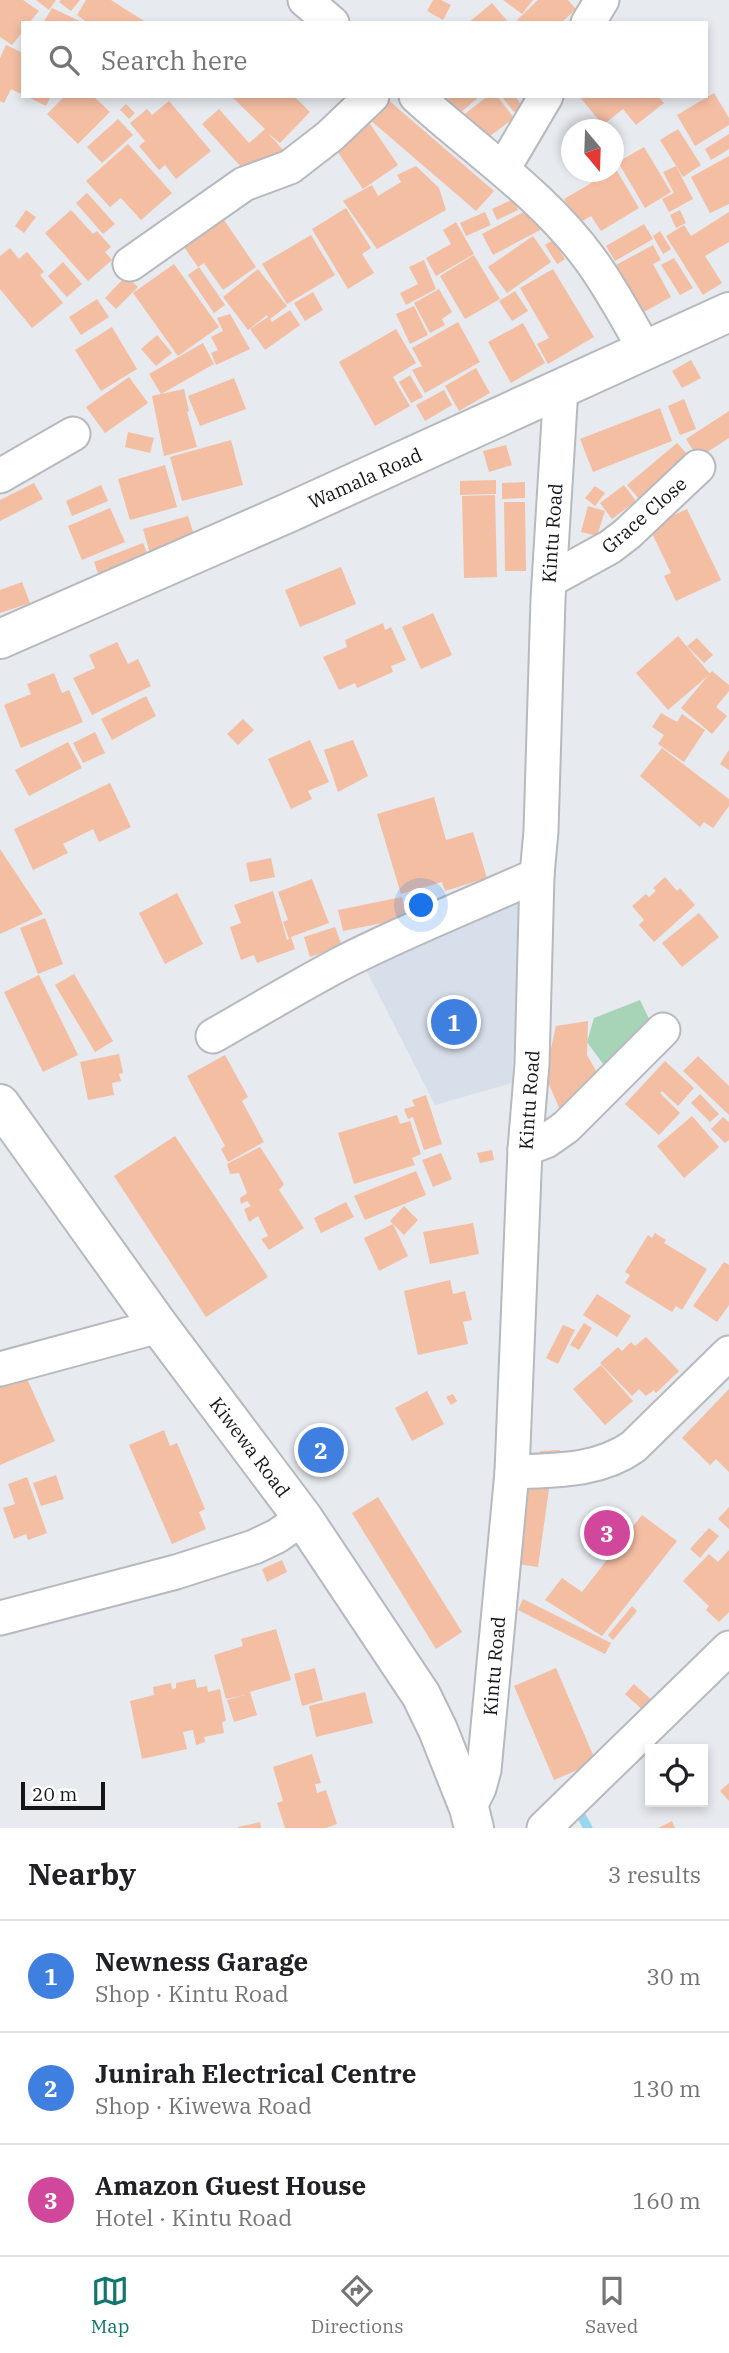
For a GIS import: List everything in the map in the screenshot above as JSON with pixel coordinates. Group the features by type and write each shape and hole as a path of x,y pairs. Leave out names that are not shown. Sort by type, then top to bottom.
{"street":[{"path":"305,0 330,21"},
{"path":"590,21 602,0"},
{"path":"130,264 244,184 290,167 330,136 370,98"},
{"path":"418,98 503,170 567,232 592,261 645,350"},
{"path":"503,170 545,98"},
{"name":"Wamala Road","path":"0,639 290,512 729,312"},
{"name":"Kintu Road","path":"472,1818 484,1770 512,1472 525,1149 532,1064 550,580 561,387"},
{"path":"0,476 73,434"},
{"name":"Grace Close","path":"550,580 610,547 698,467"},
{"path":"213,1036 340,964 416,927 537,875"},
{"path":"525,1149 537,1146 556,1135 663,1030"},
{"name":"Kiwewa Road","path":"0,1104 159,1326 303,1518 421,1695 438,1730 472,1818"},
{"path":"0,1369 159,1326"},
{"path":"512,1472 587,1468 621,1455 633,1447 729,1353"},
{"path":"0,1618 176,1572 254,1547 277,1536 303,1518"},
{"path":"544,1828 729,1648"}],"shaded area":[{"path":"521,898 512,1083 435,1105 361,960"}],"green space":[{"path":"640,1000 652,1025 606,1068 587,1042 594,1018"}],"building":[{"path":"0,0 23,0 39,11 31,21 21,21 21,34 12,45 0,37"},
{"path":"36,0 56,0 49,10"},
{"path":"80,0 71,11 59,2"},
{"path":"86,0 111,0 144,21 85,21 77,15"},
{"path":"433,0 441,0 451,5 443,20 427,11"},
{"path":"503,0 533,0 522,14"},
{"path":"538,0 568,0 576,9 563,21 517,20"},
{"path":"492,3 507,21 470,21"},
{"path":"52,8 80,21 44,21"},
{"path":"6,45 21,52 21,94 11,89 4,103 0,101 0,58"},
{"path":"714,93 729,118 729,125 695,146 677,115"},
{"path":"30,98 50,98 46,106"},
{"path":"63,98 95,98 110,112 78,144 47,114"},
{"path":"233,98 296,98 310,112 280,143 268,133 284,151 252,179 202,124 219,109 249,143 265,129"},
{"path":"448,98 478,98 460,113"},
{"path":"485,98 499,98 514,118 482,142 462,116"},
{"path":"503,98 516,98 522,106 514,112"},
{"path":"581,98 660,98 664,103 636,125 623,109 610,119 598,119"},
{"path":"387,99 494,191 476,211 369,119"},
{"path":"169,101 211,151 176,179 165,165 159,170 139,146 145,141 130,123 147,109 152,115"},
{"path":"126,104 135,113 129,119 120,110"},
{"path":"366,118 398,165 363,189 331,142"},
{"path":"118,119 133,135 102,163 87,147"},
{"path":"678,129 701,165 683,177 660,140"},
{"path":"729,134 729,149 711,160 705,149"},
{"path":"128,144 172,193 141,220 121,198 110,207 86,181"},
{"path":"644,147 671,192 645,208 624,172 624,159"},
{"path":"729,156 729,204 710,213 691,177"},
{"path":"416,166 439,188 446,210 377,249 343,201 372,185 378,196 401,182 397,175"},
{"path":"676,166 693,199 669,212 662,199 674,193 663,172"},
{"path":"593,182 624,182 639,208 601,231 591,216 579,223 564,199"},
{"path":"87,193 115,224 103,234 76,203"},
{"path":"514,199 518,210 497,220 492,209"},
{"path":"346,208 371,248 362,254 374,273 348,289 312,229"},
{"path":"531,208 542,229 493,255 482,234"},
{"path":"26,210 36,217 24,233 15,226"},
{"path":"71,210 93,234 97,231 111,247 105,252 112,260 88,281 45,233"},
{"path":"680,210 686,223 676,228 670,215"},
{"path":"485,212 491,225 466,236 460,223"},
{"path":"729,212 729,242 705,256 722,283 703,295 666,236 684,225 691,236"},
{"path":"220,214 256,267 223,290 204,263 198,267 180,241"},
{"path":"456,222 474,254 436,276 426,258 451,244 443,230"},
{"path":"644,224 653,239 615,261 606,246"},
{"path":"660,231 671,249 663,254 653,236"},
{"path":"311,235 335,275 287,304 262,264"},
{"path":"533,236 551,262 507,293 488,267"},
{"path":"553,240 565,259 557,264 545,245"},
{"path":"653,245 661,260 653,264 671,297 642,313 616,265"},
{"path":"10,248 19,259 27,252 44,272 40,275 63,303 32,328 0,289 0,256"},
{"path":"474,255 500,299 465,319 440,276"},
{"path":"674,258 693,288 680,295 661,265"},
{"path":"424,260 436,289 406,305 400,293 418,284 409,267"},
{"path":"63,262 82,284 67,297 48,276"},
{"path":"174,264 219,327 178,356 133,293"},
{"path":"199,267 225,305 214,313 188,275"},
{"path":"258,269 287,306 270,319 272,322 290,310 300,325 265,350 250,329 268,317 267,315 248,330 223,297"},
{"path":"553,269 594,337 548,364 537,344 549,338 520,288"},
{"path":"126,276 138,287 116,309 105,298"},
{"path":"439,289 452,312 442,319 445,325 430,333 414,303"},
{"path":"515,291 528,311 512,321 499,301"},
{"path":"313,292 323,310 305,321 294,303"},
{"path":"97,299 109,317 81,335 69,317"},
{"path":"414,306 428,335 410,344 396,314"},
{"path":"230,314 250,349 216,365 211,353 218,350 211,337 223,331 217,318"},
{"path":"458,322 480,362 425,393 412,370 422,366 412,348"},
{"path":"523,323 545,363 511,383 488,342"},
{"path":"112,327 137,369 101,391 75,350"},
{"path":"396,329 416,363 393,377 410,406 375,426 339,362"},
{"path":"157,335 172,353 156,366 141,349"},
{"path":"203,343 214,364 161,394 149,374"},
{"path":"691,360 701,378 682,388 672,371"},
{"path":"476,368 490,393 459,411 445,386"},
{"path":"410,375 423,397 411,403 399,382"},
{"path":"129,377 148,403 105,433 86,407"},
{"path":"234,378 246,409 200,426 188,396"},
{"path":"184,389 189,411 187,412 197,447 164,456 152,396"},
{"path":"444,390 452,405 425,421 416,405"},
{"path":"684,399 696,429 680,435 668,406"},
{"path":"660,408 672,441 593,472 580,439"},
{"path":"729,411 729,438 698,458 686,439"},
{"path":"128,432 154,438 150,453 125,447"},
{"path":"231,440 243,485 182,501 170,457"},
{"path":"677,443 690,457 640,500 627,485"},
{"path":"506,445 512,465 489,472 483,451"},
{"path":"165,465 177,507 130,520 118,479"},
{"path":"496,480 496,494 460,495 460,481"},
{"path":"525,482 525,498 502,499 502,483"},
{"path":"34,483 43,499 0,521 0,500"},
{"path":"101,485 108,501 72,516 66,501"},
{"path":"624,485 636,501 612,519 600,503"},
{"path":"595,486 605,493 595,506 585,498"},
{"path":"495,495 497,577 464,578 462,496"},
{"path":"504,502 525,502 526,571 505,571"},
{"path":"588,506 605,511 597,536 581,532"},
{"path":"110,508 125,542 82,560 68,526"},
{"path":"687,509 721,580 676,601 664,576 671,573 649,527"},
{"path":"188,516 196,541 150,554 143,529"},
{"path":"143,543 149,557 99,576 94,562"},
{"path":"341,567 356,604 300,627 285,590"},
{"path":"22,582 30,603 0,613 0,590"},
{"path":"433,613 452,655 421,669 402,627"},
{"path":"383,623 385,630 391,627 406,660 391,666 393,672 357,688 355,683 339,690 323,657 347,647 345,640"},
{"path":"678,636 710,674 668,710 636,673"},
{"path":"697,638 713,655 704,663 687,646"},
{"path":"117,642 128,664 138,659 151,686 92,715 73,678 95,668 89,655"},
{"path":"712,671 729,685 729,691 716,707 727,716 712,734 681,708"},
{"path":"54,673 62,693 69,690 83,722 21,748 4,705 31,694 27,684"},
{"path":"146,696 156,716 112,740 101,719"},
{"path":"661,713 677,722 682,714 705,730 684,762 658,744 664,735 652,727"},
{"path":"243,719 254,730 238,745 227,734"},
{"path":"95,732 105,753 83,763 73,743"},
{"path":"310,740 329,782 308,791 312,799 291,809 268,759"},
{"path":"353,740 368,776 338,792 324,750"},
{"path":"68,742 82,768 29,796 15,770"},
{"path":"662,748 729,799 729,806 713,828 704,822 700,827 640,776"},
{"path":"729,750 729,770 720,764"},
{"path":"110,783 131,827 99,842 93,829 63,844 68,853 33,870 14,829"},
{"path":"434,797 446,840 473,832 487,878 445,891 442,882 401,894 377,814"},
{"path":"0,849 43,914 0,934"},
{"path":"271,858 275,877 250,882 246,863"},
{"path":"665,877 677,891 680,888 695,905 654,942 639,925 644,920 632,906 646,894 649,897 656,891 653,888"},
{"path":"312,879 329,923 291,937 295,949 257,963 254,955 241,960 230,927 241,923 234,905 273,891 287,940 289,939 283,922 288,920 278,892"},
{"path":"177,893 203,944 165,964 139,913"},
{"path":"402,897 407,918 343,931 338,910"},
{"path":"699,913 719,937 682,967 662,943"},
{"path":"45,918 63,964 38,974 20,928"},
{"path":"335,927 342,946 310,957 304,937"},
{"path":"74,974 113,1041 95,1052 55,985"},
{"path":"39,975 78,1055 43,1072 4,992"},
{"path":"588,1021 587,1055 599,1076 576,1091 581,1099 561,1112 545,1075 556,1026"},
{"path":"119,1054 123,1073 119,1074 121,1081 112,1083 114,1095 88,1100 80,1062"},
{"path":"225,1055 248,1097 242,1101 264,1142 228,1162 221,1149 225,1146 187,1076"},
{"path":"698,1056 729,1086 729,1115 683,1071"},
{"path":"665,1061 694,1088 678,1106 662,1091 660,1093 680,1113 659,1135 625,1104"},
{"path":"700,1094 719,1114 710,1122 691,1103"},
{"path":"426,1095 442,1144 424,1150 413,1117 408,1119 404,1109 415,1106 412,1100"},
{"path":"397,1115 400,1124 410,1121 421,1154 412,1158 415,1165 354,1184 338,1133"},
{"path":"692,1116 719,1147 684,1178 657,1146"},
{"path":"723,1117 729,1122 729,1140 725,1143 711,1129"},
{"path":"175,1136 268,1277 206,1317 114,1176"},
{"path":"260,1147 284,1184 279,1190 304,1228 269,1250 261,1239 268,1236 258,1216 249,1222 244,1209 251,1206 247,1201 241,1204 240,1198 247,1193 239,1173 230,1174 227,1164"},
{"path":"492,1150 494,1160 480,1163 477,1153"},
{"path":"441,1153 452,1179 433,1187 422,1160"},
{"path":"416,1171 426,1195 365,1220 354,1196"},
{"path":"346,1202 354,1217 321,1233 314,1218"},
{"path":"404,1206 418,1220 404,1235 390,1221"},
{"path":"473,1223 479,1254 430,1264 423,1232"},
{"path":"393,1224 408,1256 379,1271 364,1238"},
{"path":"655,1233 666,1240 664,1243 707,1269 682,1310 676,1306 672,1312 625,1283 630,1275 625,1272 648,1235 652,1238"},
{"path":"724,1262 729,1265 729,1305 717,1322 693,1306"},
{"path":"450,1280 453,1294 465,1291 472,1320 463,1322 468,1344 418,1355 404,1291"},
{"path":"597,1294 631,1316 617,1337 583,1315"},
{"path":"584,1323 592,1328 579,1350 570,1345"},
{"path":"563,1325 575,1330 558,1364 546,1358"},
{"path":"646,1337 679,1371 656,1393 654,1390 646,1396 639,1389 632,1396 600,1363 618,1347 622,1351 631,1342 635,1346"},
{"path":"601,1365 633,1401 605,1425 573,1389"},
{"path":"24,1372 55,1441 0,1465 0,1382"},
{"path":"729,1389 729,1472 716,1459 710,1465 682,1438"},
{"path":"427,1391 444,1424 412,1441 395,1408"},
{"path":"453,1394 457,1401 451,1405 446,1397"},
{"path":"164,1430 170,1446 177,1443 205,1509 199,1512 206,1529 172,1544 129,1445"},
{"path":"560,1450 561,1466 542,1467 540,1451"},
{"path":"56,1475 64,1499 41,1506 33,1483"},
{"path":"27,1477 47,1533 28,1540 26,1534 14,1539 3,1508 15,1504 8,1484"},
{"path":"529,1486 549,1489 538,1567 518,1564"},
{"path":"378,1497 462,1632 436,1649 352,1513"},
{"path":"729,1507 729,1529 718,1519"},
{"path":"642,1515 677,1541 602,1636 545,1600 562,1578 582,1592"},
{"path":"709,1528 719,1536 700,1558 690,1549"},
{"path":"729,1550 729,1612 719,1622 706,1610 709,1606 683,1581 709,1554 718,1562"},
{"path":"282,1560 287,1572 267,1582 262,1569"},
{"path":"523,1599 611,1643 605,1654 518,1610"},
{"path":"632,1606 637,1611 613,1640 608,1635"},
{"path":"276,1629 291,1680 250,1692 257,1715 234,1722 227,1700 245,1695 226,1699 214,1655 243,1646 241,1639"},
{"path":"315,1668 323,1700 302,1706 294,1674"},
{"path":"556,1668 596,1762 554,1780 514,1686"},
{"path":"195,1679 197,1688 207,1686 208,1692 220,1689 226,1721 222,1722 224,1733 204,1737 205,1742 196,1745 193,1730 183,1732 187,1749 142,1759 130,1701 154,1695 153,1687 171,1683 172,1689 176,1688 176,1683"},
{"path":"634,1684 656,1704 647,1714 625,1694"},
{"path":"365,1692 373,1723 316,1737 309,1706"},
{"path":"312,1754 321,1783 315,1784 317,1793 326,1790 337,1824 326,1828 285,1828 277,1803 283,1801 273,1767"},
{"path":"729,1783 729,1801 720,1791"},
{"path":"672,1821 675,1828 658,1828"},
{"path":"260,1822 261,1828 238,1828 238,1827"}],"waterway":[{"path":"577,1808 588,1828"}],"place":[{"name":"Newness Garage","path":"454,1022"},
{"name":"Junirah Electrical Centre","path":"321,1450"},
{"name":"Amazon Guest House","path":"607,1533"}]}
